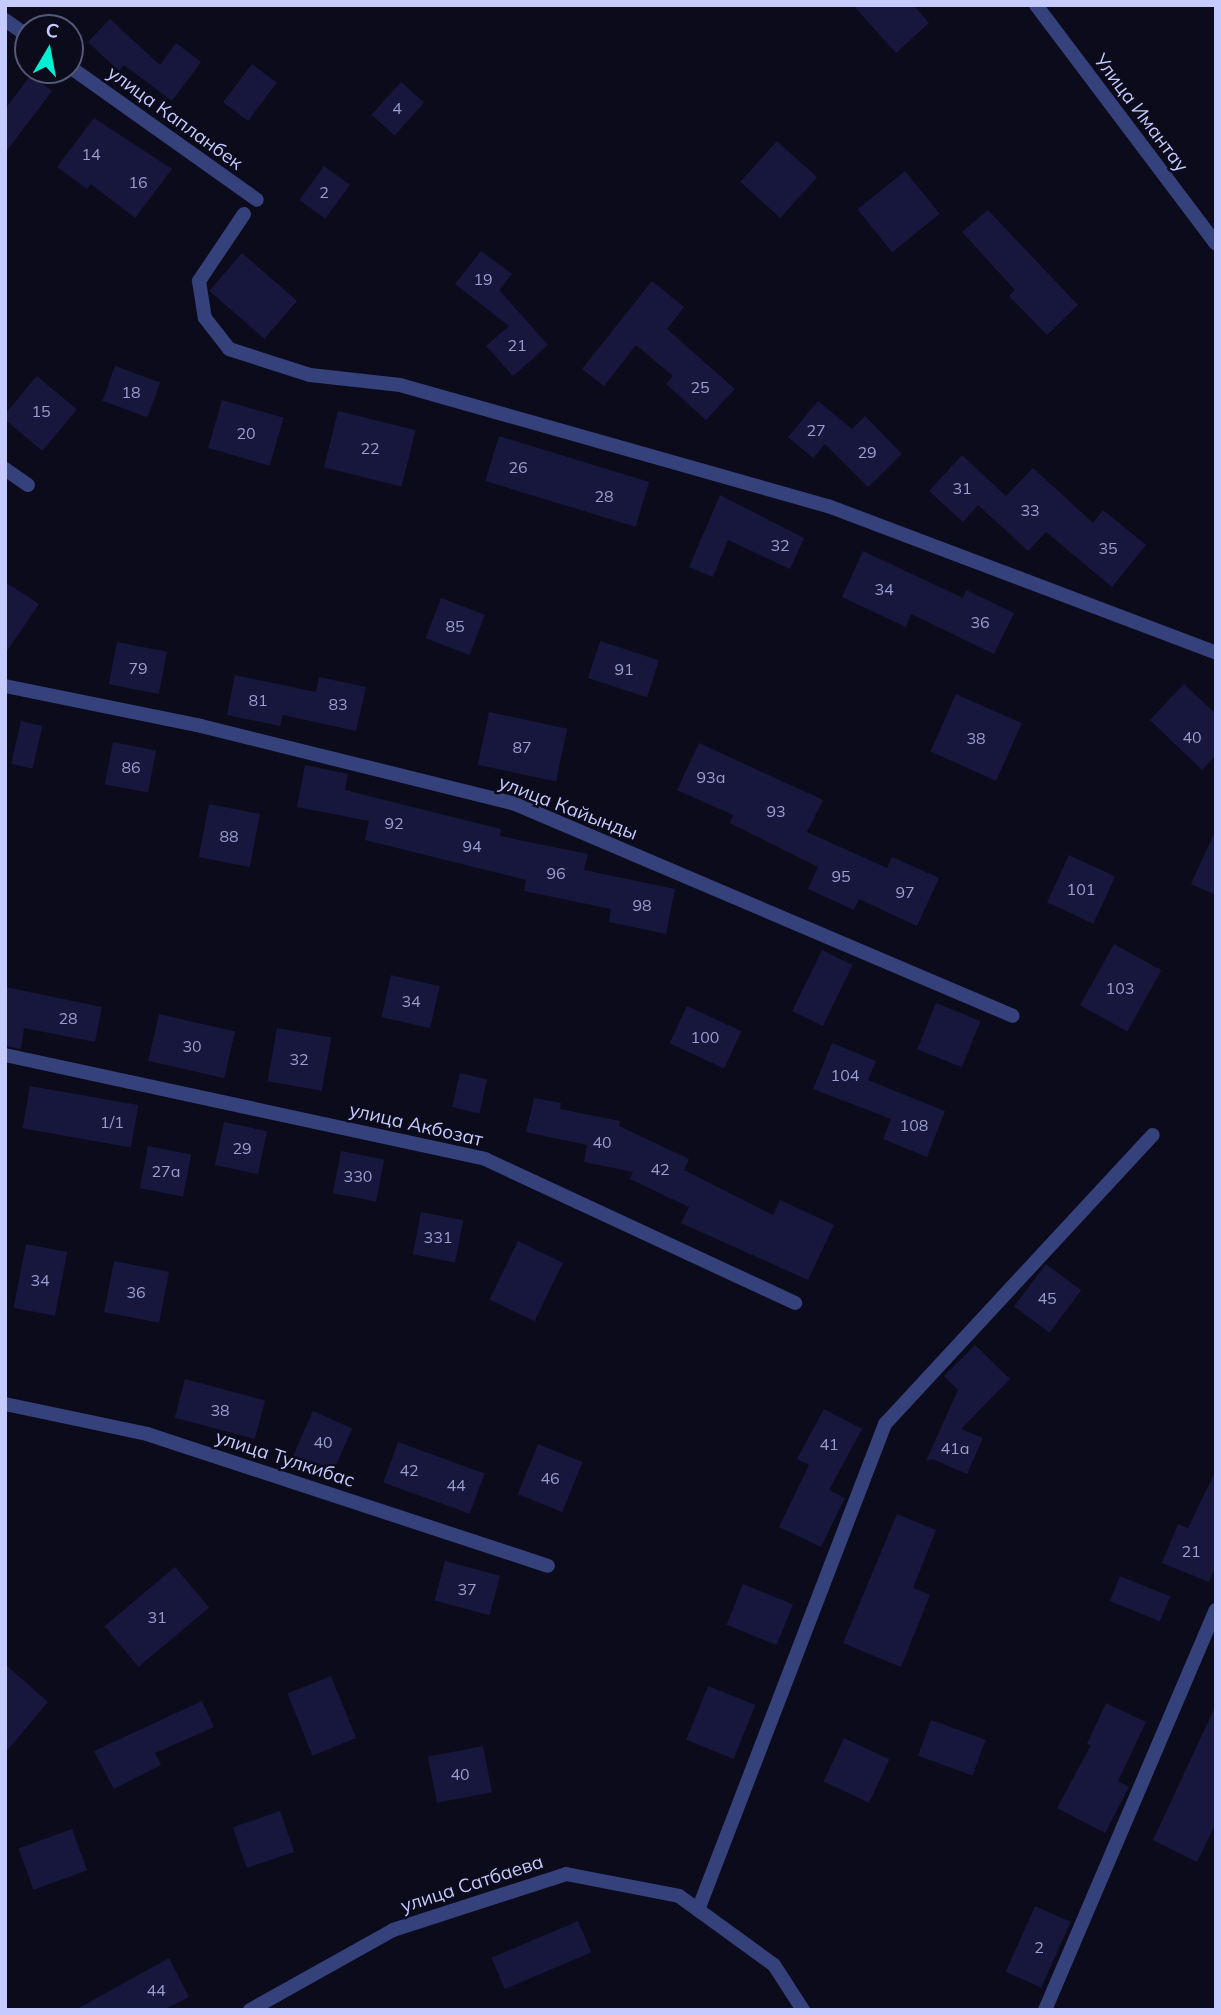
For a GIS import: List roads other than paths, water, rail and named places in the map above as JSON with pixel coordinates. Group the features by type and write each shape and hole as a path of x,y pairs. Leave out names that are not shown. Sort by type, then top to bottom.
{"street":[{"name":"Улица Имантау","path":"1036,5 1216,244"},
{"name":"улица Капланбек","path":"84,77 257,200"},
{"path":"244,214 199,281 205,318 229,349 310,375 400,385 828,506 1216,653"},
{"path":"5,469 28,485"},
{"name":"улица Кайынды","path":"5,686 201,726 513,803 1013,1016"},
{"name":"улица Акбозат","path":"5,1055 485,1159 795,1303"},
{"path":"698,1910 885,1424 1153,1135"},
{"name":"улица Тулкибас","path":"5,1404 147,1434 548,1566"},
{"path":"1045,2010 1216,1610"},
{"name":"улица Сатбаева","path":"250,2010 393,1930 566,1874 679,1896 774,1965 803,2010"}]}
